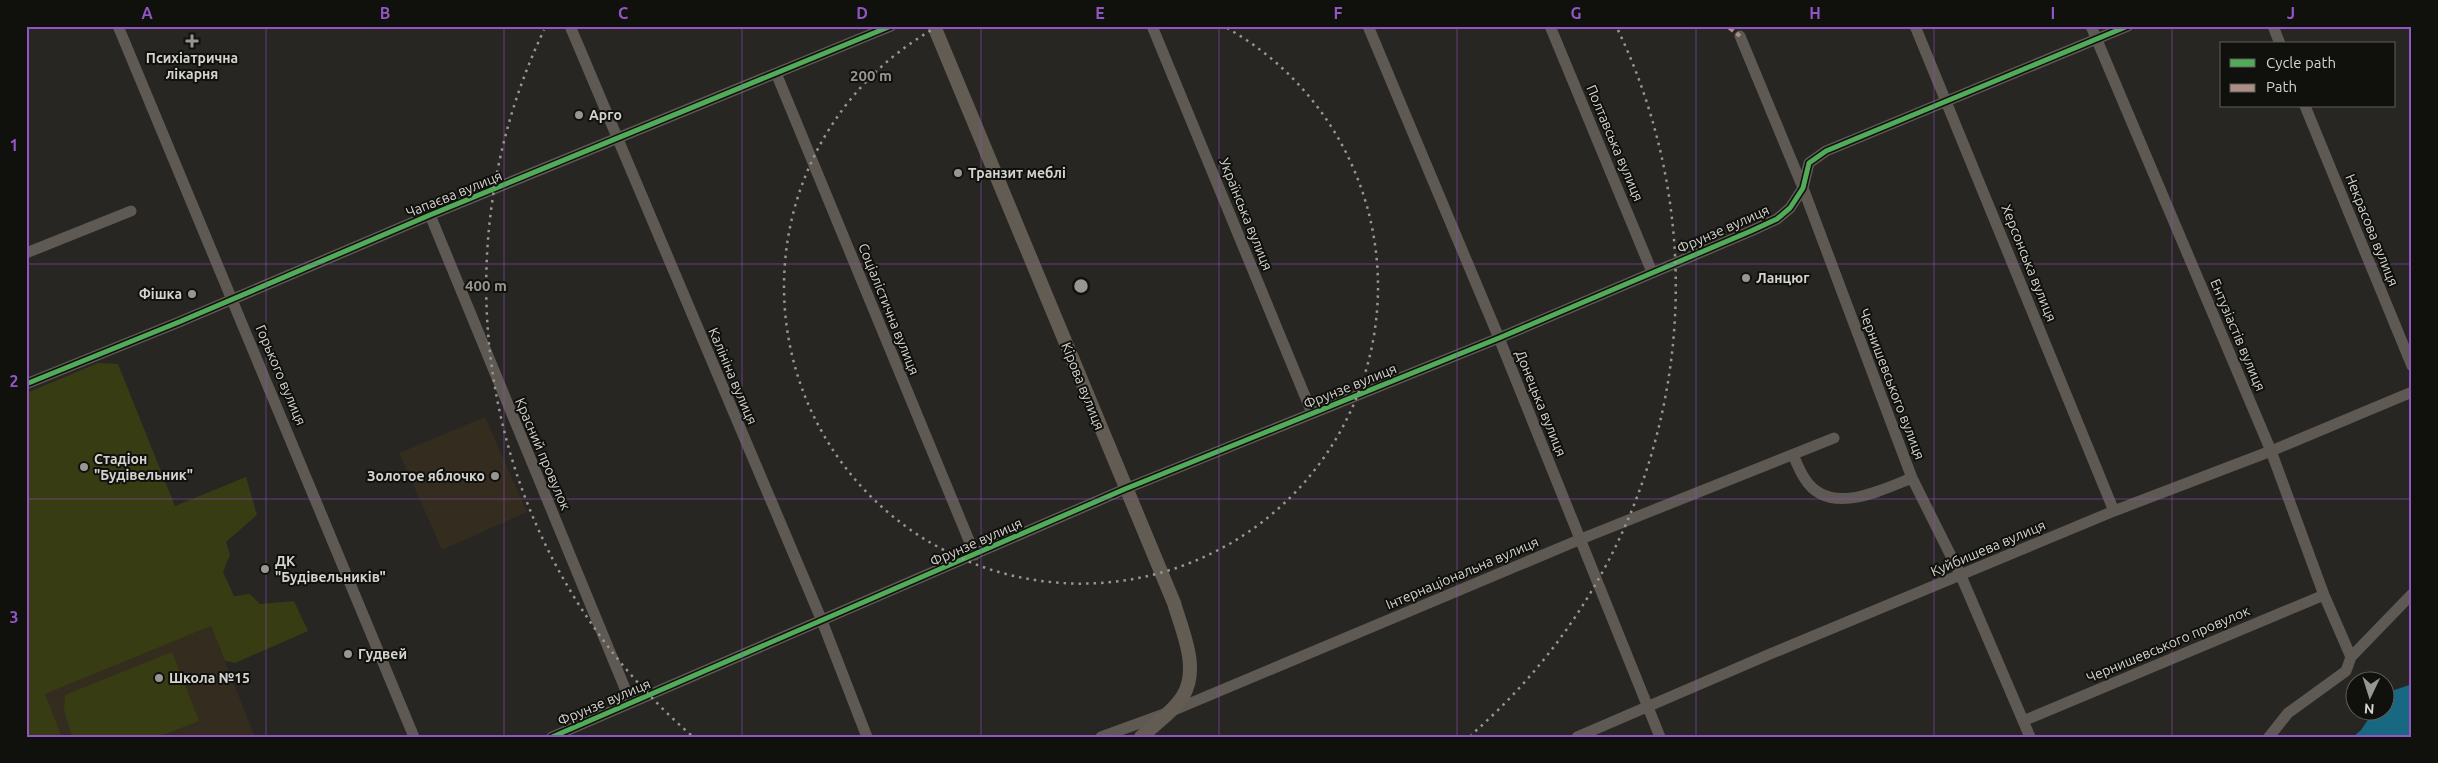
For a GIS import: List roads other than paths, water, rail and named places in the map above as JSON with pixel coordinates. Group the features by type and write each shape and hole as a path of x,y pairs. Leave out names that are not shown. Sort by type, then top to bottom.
{"main road":[{"name":"Кірова вулиця","path":"934,26 1174,603 1189,653 1189,680 1183,696 1141,737"}],"street":[{"name":"Горького вулиця","path":"118,26 233,298 414,737"},
{"name":"Калініна вулиця","path":"570,26 822,621 867,737"},
{"name":"Чапаєва вулиця","path":"26,384 179,322 430,215 618,140 891,26"},
{"name":"Українська вулиця","path":"1152,26 1312,413"},
{"name":"Донецька вулиця","path":"1368,26 1499,338 1660,737"},
{"name":"Полтавська вулиця","path":"1550,26 1652,272"},
{"name":"Херсонська вулиця","path":"1915,26 2114,511"},
{"name":"Ентузіастів вулиця","path":"2091,26 2271,451 2324,595 2352,657"},
{"name":"Фрунзе вулиця","path":"552,737 975,556 1125,489 1499,338 1777,219 1790,208 1803,188 1809,163 1826,151 2128,26"},
{"path":"2273,26 2279,42"},
{"name":"Чернишевського вулиця","path":"1740,36 1803,188 1912,478 1961,576 2030,737"},
{"name":"Соціалістична вулиця","path":"776,74 975,556"},
{"name":"Некрасова вулиця","path":"2306,108 2412,366"},
{"path":"26,253 131,211"},
{"name":"Красний провулок","path":"430,215 631,703"},
{"name":"Куйбишева вулиця","path":"1577,737 1770,654 2114,511 2271,451 2412,392"},
{"name":"Інтернаціональна вулиця","path":"1102,737 1167,713 1581,539 1834,438"},
{"path":"1793,455 1809,485 1820,493 1834,498 1868,495 1912,478"},
{"path":"2269,737 2288,713 2346,671 2352,657 2412,594"},
{"name":"Чернишевського провулок","path":"2023,721 2324,595"}],"water":[{"path":"2412,684 2412,737 2353,737 2368,720 2396,720 2396,690"}],"place":[{"name":"Психіатрична лікарня","path":"192,41"},
{"name":"Арго","path":"579,115"},
{"name":"Транзит меблі","path":"958,173"},
{"name":"Ланцюг","path":"1746,278"},
{"name":"Фішка","path":"192,294"},
{"name":"Стадіон \"Будівельник\"","path":"84,467"},
{"name":"Золотое яблочко","path":"495,476"},
{"name":"ДК \"Будівельників\"","path":"265,569"},
{"name":"Гудвей","path":"348,654"},
{"name":"Школа №15","path":"159,678"}]}
